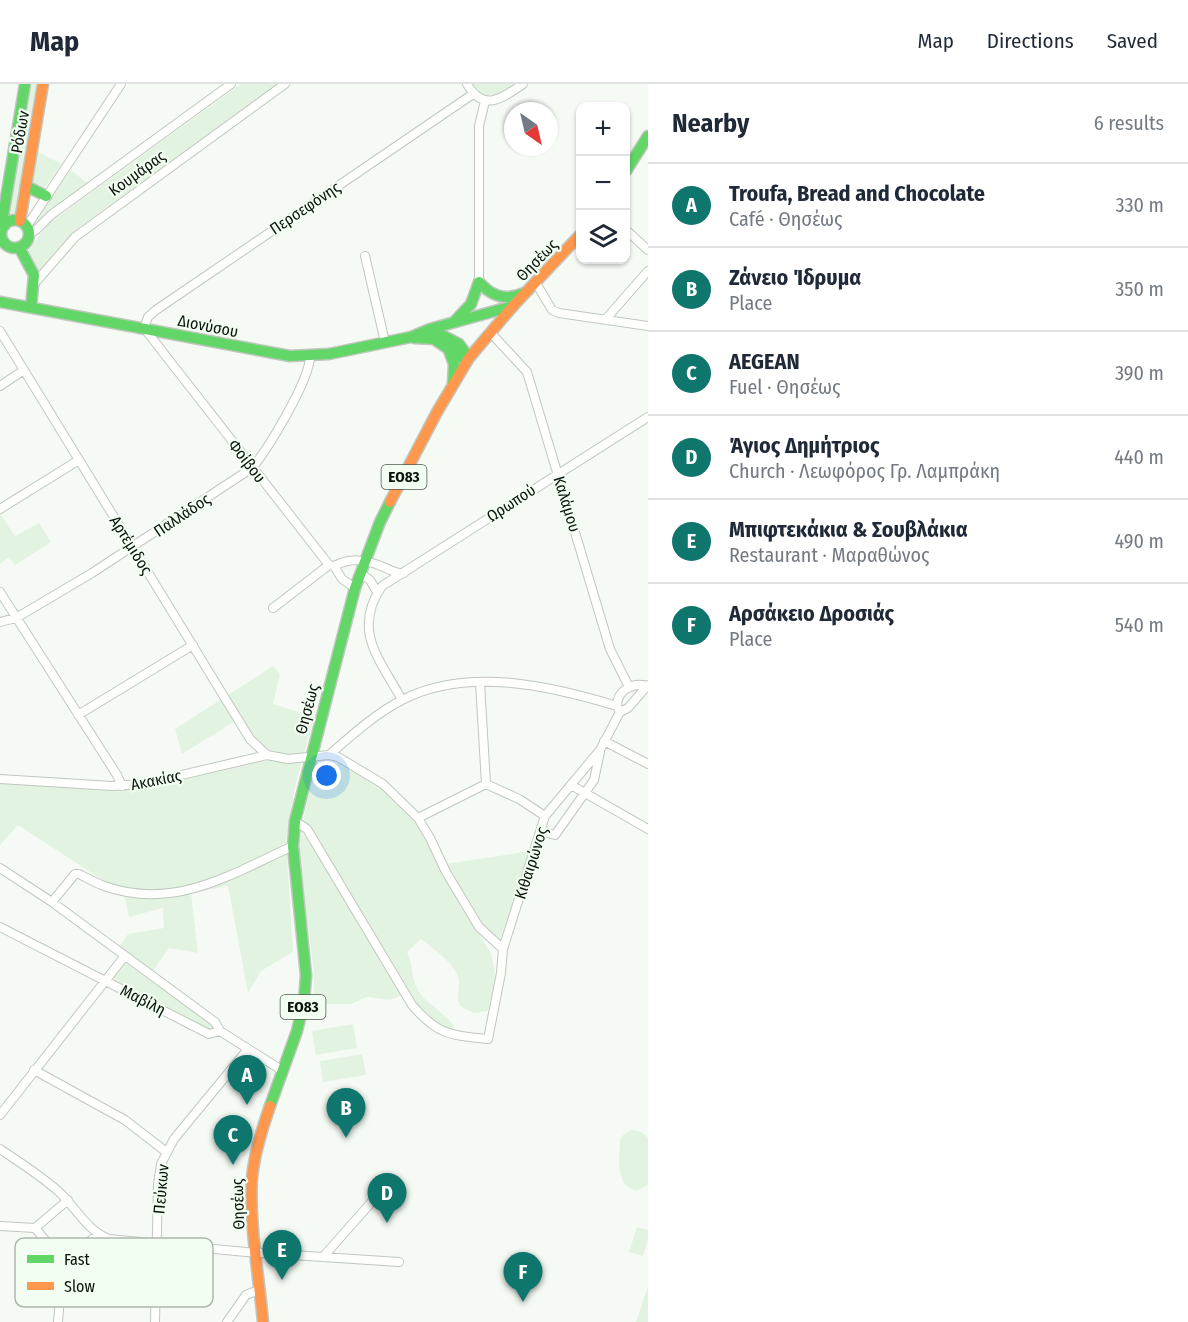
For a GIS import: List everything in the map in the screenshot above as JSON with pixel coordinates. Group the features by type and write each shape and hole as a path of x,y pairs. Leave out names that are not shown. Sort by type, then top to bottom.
{"main road":[{"name":"Ρόδων","path":"4,225 3,216 25,84"},
{"name":"Ρόδων","path":"25,227 26,186 43,84"},
{"path":"630,165 648,136"},
{"path":"26,186 46,196"},
{"path":"12,221 25,227 26,242 19,247 10,246 1,239 4,225 12,221"},
{"name":"Θησέως","path":"256,1252 252,1208 254,1159 297,1031 304,1002 306,975 293,846 295,821 355,588 381,522 453,383 490,332 576,239"},
{"path":"19,247 34,275 31,307"},
{"path":"479,282 485,290 497,297 512,298 532,287"},
{"path":"452,323 470,307 479,282"},
{"name":"Διονύσου","path":"0,302 290,356 310,356 411,337 430,329 513,306"},
{"path":"430,329 445,335 467,352 469,358"},
{"name":"Διονύσου","path":"411,337 434,339 462,358 469,358"},
{"path":"448,348 454,364 453,383"},
{"name":"ΕΟ83","path":"256,1252 263,1322"}],"street":[{"path":"121,84 25,227 36,230 51,215 231,84"},
{"name":"Κουμάρας","path":"35,283 75,237 285,84"},
{"path":"467,84 473,94 492,102 501,99 523,84"},
{"name":"Περσεφόνης","path":"144,328 148,317 156,310 473,94"},
{"path":"479,282 479,126 485,101"},
{"path":"630,234 648,250"},
{"path":"365,256 385,342"},
{"path":"604,320 648,271"},
{"path":"532,287 552,310 559,313 648,326"},
{"name":"Φοίβου","path":"144,328 252,468 342,579 355,588"},
{"name":"Αρτέμιδος","path":"0,331 250,739 267,755"},
{"name":"Καλάμου","path":"490,332 527,372 610,649 629,687"},
{"name":"Παλλάδος","path":"0,622 16,618 132,548 252,468 261,457 303,385 310,356"},
{"path":"0,386 24,370"},
{"name":"Ωρωπού","path":"377,592 382,586 648,417"},
{"path":"0,509 79,460"},
{"path":"273,608 332,566 347,560 364,561 400,573 405,572"},
{"path":"360,573 369,580 377,592 368,627 372,649 402,700"},
{"path":"0,592 122,786"},
{"path":"78,715 193,645"},
{"path":"329,755 362,726 402,700 435,686 480,683 522,684 592,699 618,709 618,698 629,687 636,684 648,686"},
{"path":"480,683 486,784"},
{"name":"Κιθαιρώνος","path":"295,821 307,829 412,1005 425,1021 439,1031 458,1036 488,1039 501,973 503,949 545,816 600,750 618,709 628,708 648,686"},
{"path":"604,741 648,764"},
{"path":"542,831 555,835 594,780 600,750"},
{"name":"Ακακίας","path":"0,779 122,786 143,784 267,755 288,759 329,755"},
{"path":"329,755 383,784 418,818 446,872 479,927 503,949"},
{"path":"486,784 519,799 545,816"},
{"path":"418,818 486,784"},
{"path":"571,785 648,829"},
{"path":"52,902 75,874 105,886 127,891 155,894 182,892 199,888 293,846"},
{"path":"1,871 52,902 215,1022 220,1031"},
{"name":"Μαβίλη","path":"0,927 209,1034 220,1031 283,1071"},
{"path":"1,1113 124,957"},
{"name":"Πεύκων","path":"158,1238 158,1184 165,1151 248,1049"},
{"path":"34,1070 125,1120 165,1151"},
{"path":"0,1149 68,1200 98,1235 106,1238"},
{"path":"323,1257 376,1197"},
{"path":"0,1226 35,1228 68,1200"},
{"path":"35,1228 43,1238"},
{"path":"94,1238 98,1235"},
{"path":"213,1248 399,1262"},
{"path":"227,1322 246,1295 259,1290"},
{"path":"58,1322 59,1307"},
{"name":"Πεύκων","path":"155,1322 156,1307"}],"green space":[{"path":"28,84 39,84 17,212 11,217 8,214"},
{"path":"241,84 278,84 81,226 39,271 28,251 48,224"},
{"path":"471,84 517,84 505,91 487,95 481,94"},
{"path":"36,151 62,164 42,189 37,188 31,182"},
{"path":"71,170 87,183 33,228 31,225"},
{"path":"0,513 15,536 39,523 51,542 15,565 9,557 0,564"},
{"path":"273,666 280,674 273,704 314,717 295,787 286,841 293,952 261,971 248,993 228,886 191,893 198,953 169,948 153,971 119,947 128,934 164,928 163,908 129,917 124,894 18,825 0,845 0,783 128,790 248,765 270,757 271,751 253,738 240,718 182,754 175,729"},
{"path":"316,763 341,763 382,789 412,816 491,954 494,983 488,1011 474,1013 460,1006 458,976 444,958 421,939 407,952 415,984 422,996 454,1026 452,1031 432,1020 416,1003 312,830 303,820"},
{"path":"301,831 402,995 390,1000 367,997 351,1004 313,1004 314,976 300,867"},
{"path":"531,851 500,940 476,915 446,864"},
{"path":"124,962 214,1026 211,1030 112,979"},
{"path":"353,1024 357,1048 316,1055 312,1031"},
{"path":"362,1054 366,1075 323,1082 320,1061"},
{"path":"632,1130 642,1132 648,1138 648,1185 637,1191 625,1183 619,1163 620,1140 623,1135"},
{"path":"637,1227 648,1230 648,1240 643,1256 629,1252"},
{"path":"648,1286 648,1322 636,1322"}],"traffic: fast":[{"path":"5,225 3,216 25,84"},
{"path":"630,165 648,136"},
{"path":"26,186 46,196"},
{"path":"15,220 25,224 29,234 25,244 15,248 5,244 1,234 5,224 15,220"},
{"path":"19,247 34,275 31,307"},
{"path":"455,321 471,304 479,282"},
{"path":"479,282 489,291 500,296 511,297 524,293"},
{"path":"0,302 290,356 329,354 411,337 430,329 513,306"},
{"path":"430,329 459,344 469,358"},
{"path":"414,338 434,339 462,358 469,358"},
{"path":"448,348 454,364 453,383"},
{"path":"270,1106 297,1031 304,1002 306,975 293,846 295,821 355,588 390,502"}],"traffic: slow":[{"path":"20,221 43,84"},
{"path":"390,502 437,412 469,358 513,306 576,239"},
{"path":"263,1322 251,1196 256,1151 270,1106"}],"place":[{"name":"Troufa, Bread and Chocolate","path":"247,1105"},
{"name":"Ζάνειο Ίδρυμα","path":"346,1138"},
{"name":"AEGEAN","path":"233,1165"},
{"name":"Άγιος Δημήτριος","path":"387,1223"},
{"name":"Μπιφτεκάκια & Σουβλάκια","path":"282,1280"},
{"name":"Αρσάκειο Δροσιάς","path":"523,1302"}]}
